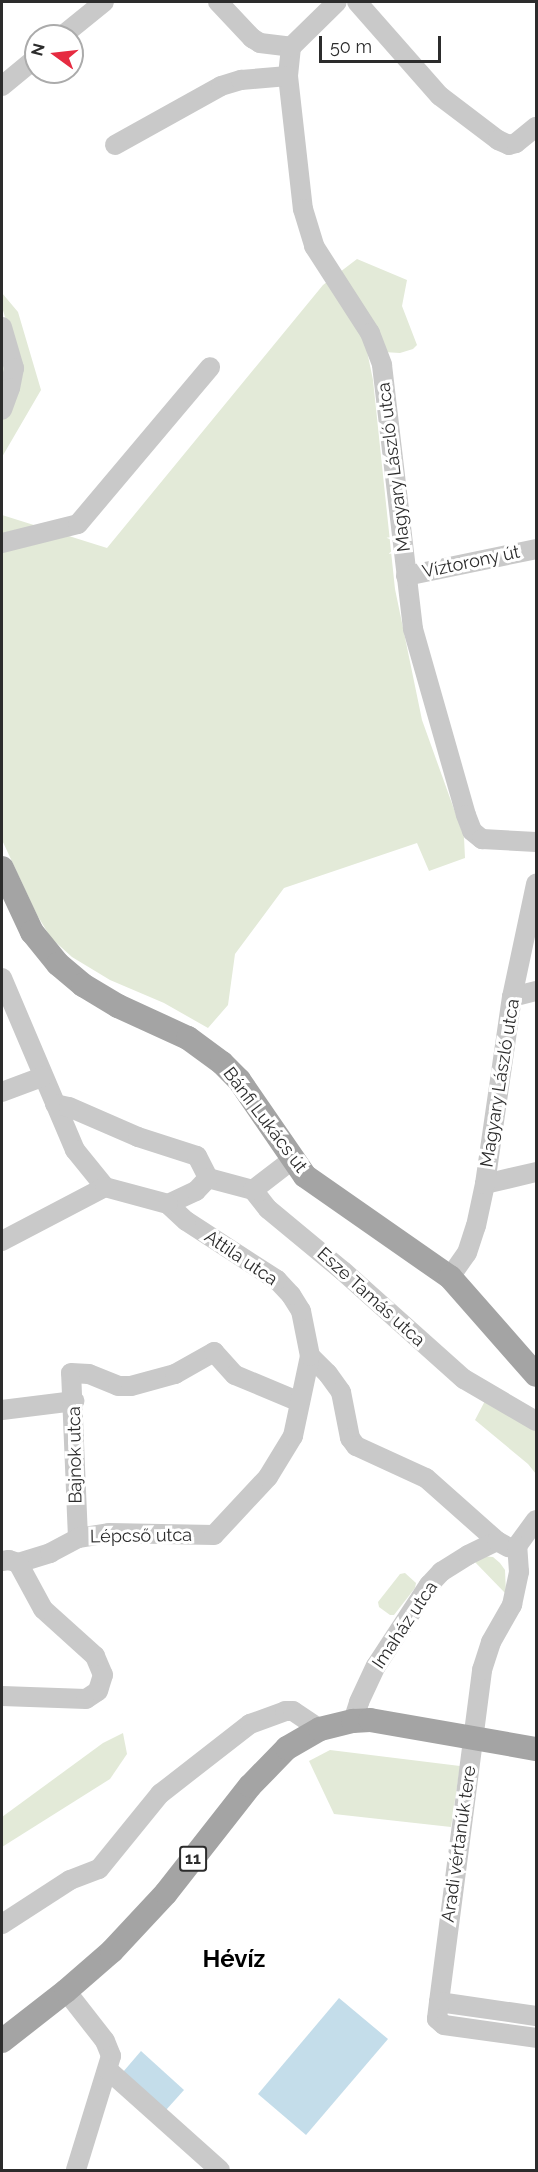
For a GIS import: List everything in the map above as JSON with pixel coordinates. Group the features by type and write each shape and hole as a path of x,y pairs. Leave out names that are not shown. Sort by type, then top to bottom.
{"main road":[{"name":"Bánfi Lukács út","path":"2,868 32,933 58,964 83,985 118,1006 188,1038 222,1063 239,1080 305,1176 450,1277 537,1375"},
{"name":"11","path":"2,2041 66,1991 141,1921 250,1786 287,1748 320,1729 353,1721 370,1720 473,1740 537,1749"}],"street":[{"path":"77,24 104,2"},
{"path":"218,2 252,38 260,43 291,47 337,2"},
{"path":"357,2 440,96 498,140 509,145 516,143 537,127"},
{"name":"Magyary László utca","path":"291,47 288,76 294,110 303,209 314,246 370,333 382,365 413,629 472,831 482,839 537,842"},
{"path":"2,86 24,68"},
{"path":"116,145 221,86 241,80 288,76"},
{"path":"2,327 14,368 2,410"},
{"path":"2,543 78,524 210,367"},
{"name":"Víztorony út","path":"406,576 537,549"},
{"name":"Magyary László utca","path":"450,1277 467,1253 485,1184 512,997 537,884"},
{"path":"2,978 42,1077 75,1150 105,1187 2,1241"},
{"path":"512,997 537,991"},
{"path":"2,1092 42,1077"},
{"path":"55,1104 69,1107 138,1137 197,1156 208,1178 253,1190 292,1160"},
{"path":"485,1184 537,1172"},
{"path":"168,1204 196,1191 208,1178"},
{"name":"Attila utca","path":"105,1187 168,1204 186,1221 277,1280 300,1311 310,1356 293,1436 268,1477 214,1535"},
{"name":"Esze Tamás utca","path":"253,1190 268,1209 343,1270 464,1379 537,1421"},
{"name":"Bajnok utca","path":"78,1538 74,1401 71,1373 89,1374 117,1386 131,1386 175,1374 214,1352 235,1374 300,1402"},
{"path":"310,1356 328,1374 341,1392 350,1438 356,1446 426,1478 497,1541 509,1547 517,1546 537,1520"},
{"path":"2,1410 74,1401"},
{"name":"Lépcső utca","path":"10,1562 50,1553 78,1538 109,1533 214,1535"},
{"name":"Imaház utca","path":"353,1721 376,1666 429,1585 460,1560 497,1541"},
{"name":"Aradi vértanúk tere","path":"439,2002 482,1670 491,1642 512,1605 519,1572 517,1546"},
{"path":"2,1696 86,1699 98,1691 103,1675 95,1656 43,1609 10,1562"},
{"path":"2,1924 70,1881 99,1869 160,1794 256,1722 293,1711 320,1729"},
{"path":"66,1991 105,2041 111,2056 76,2170"},
{"path":"537,2016 439,2002 437,2019 444,2025 537,2038"},
{"path":"108,2070 220,2170"}],"green space":[{"path":"357,259 407,280 402,306 417,345 413,349 400,353 367,351 373,380 395,589 422,720 464,837 465,858 429,871 417,843 284,888 235,954 228,1005 208,1028 164,1003 110,980 72,957 51,938 37,915 2,840 2,515 107,548 323,285"},
{"path":"2,293 18,312 41,390 2,457 2,348 12,340 2,307"},
{"path":"487,1397 536,1424 536,1474 528,1464 475,1420"},
{"path":"482,1556 493,1557 505,1570 506,1594 472,1559"},
{"path":"405,1573 416,1583 415,1588 394,1615 390,1615 379,1607 378,1602 400,1574"},
{"path":"123,1733 127,1754 110,1779 2,1847 2,1817 103,1743"},
{"path":"330,1750 460,1766 451,1827 334,1814 309,1761"}],"water":[{"path":"339,1998 388,2039 306,2135 258,2094"},
{"path":"141,2051 184,2090 166,2110 123,2072"}],"district":[{"name":"Hévíz","path":"234,1959"}]}
